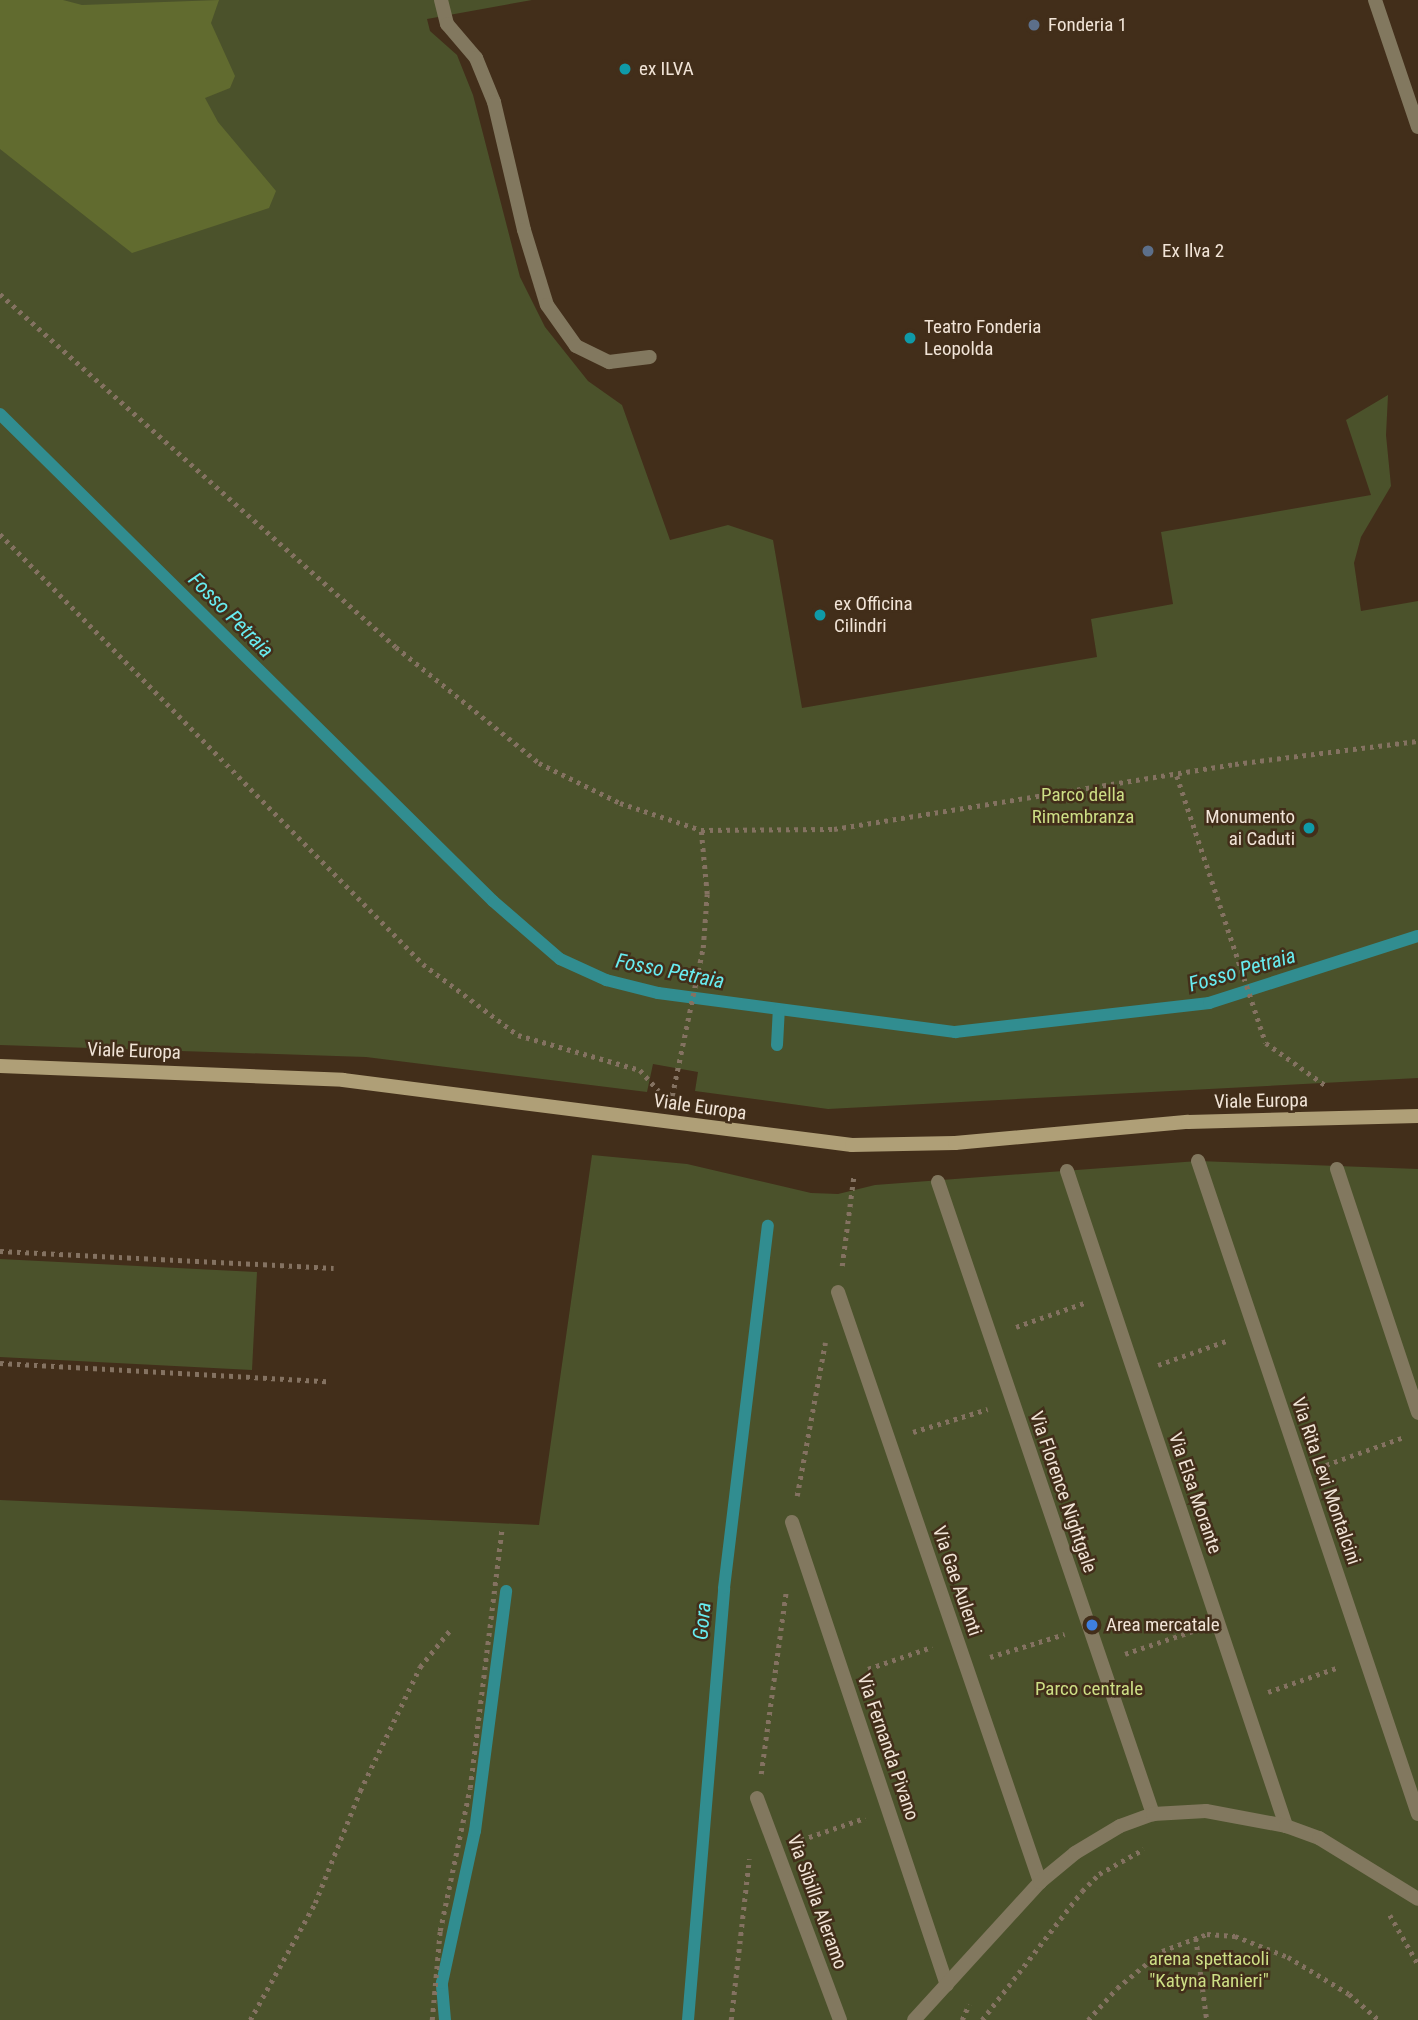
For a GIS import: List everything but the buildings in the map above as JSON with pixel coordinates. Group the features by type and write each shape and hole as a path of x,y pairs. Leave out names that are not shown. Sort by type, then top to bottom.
{"main road":[{"name":"Viale Europa","path":"0,1066 368,1083 852,1145 928,1145 1188,1122 1395,1119 1418,1116"},
{"name":"Viale Europa","path":"1395,1119 1418,1124"}],"street":[{"path":"442,0 447,24 475,58 494,102 524,230 547,305 576,346 609,362 650,357"},
{"path":"1375,0 1418,127"},
{"name":"Via Rita Levi Montalcini","path":"1198,1161 1418,1814"},
{"path":"1337,1169 1418,1413"},
{"name":"Via Elsa Morante","path":"1067,1171 1286,1826"},
{"name":"Via Florence Nightgale","path":"938,1182 1153,1815"},
{"name":"Via Gae Aulenti","path":"838,1292 1040,1882"},
{"name":"Via Fernanda Pivano","path":"792,1522 947,1985"},
{"name":"Via Sibilla Aleramo","path":"757,1798 840,2020"},
{"path":"914,2020 1040,1882 1086,1846 1120,1826 1153,1815 1206,1811 1286,1826 1319,1838 1418,1899"}],"path":[{"path":"0,294 396,647 539,763 620,803 701,831 834,829 1177,776 1235,764 1418,741"},
{"path":"0,534 423,964 518,1035 640,1070 651,1088 672,1097 703,948 707,894 701,831"},
{"path":"1177,776 1266,1043 1328,1087"},
{"path":"0,1251 334,1268"},
{"path":"990,1336 1108,1295"},
{"path":"1134,1373 1256,1331"},
{"path":"0,1363 327,1381"},
{"path":"888,1439 1012,1402"},
{"path":"1303,1473 1418,1432"},
{"path":"432,2020 440,1931 470,1788 502,1528"},
{"path":"1101,1663 1218,1622"},
{"path":"966,1664 1089,1627"},
{"path":"250,2020 315,1903 360,1791 420,1667 451,1629"},
{"path":"844,1677 956,1638"},
{"path":"1244,1700 1366,1658"},
{"path":"776,1848 889,1810"},
{"path":"982,2020 1082,1891 1099,1874 1156,1843"},
{"path":"1088,2020 1147,1962 1196,1937 1235,1936 1288,1956 1349,1994 1378,2020"},
{"path":"1196,1937 1206,2020"}],"green space":[{"name":"Parco della Rimembranza","path":"0,0 532,0 427,19 430,31 457,55 473,95 520,277 545,327 588,381 622,405 670,540 728,525 773,540 802,708 1097,657 1091,619 1173,604 1161,532 1371,495 1346,420 1388,395 1386,435 1391,486 1361,537 1354,563 1361,611 1418,601 1418,1078 828,1109 695,1091 698,1072 653,1064 647,1092 366,1057 0,1045"},
{"path":"0,0 63,0 82,5 219,0 211,23 235,76 230,88 205,98 218,122 276,191 269,208 132,253 0,149"},
{"path":"592,1155 687,1164 811,1193 838,1194 875,1185 1198,1161 1418,1169 1418,2020 0,2020 0,1500 539,1525"},
{"path":"0,1259 257,1272 252,1370 0,1357"}],"waterway":[{"name":"Fosso Petraia","path":"0,414 493,901 560,959 606,980 658,993 955,1032 1209,1003 1418,936"},
{"path":"777,1045 779,1010"},
{"name":"Gora","path":"688,2020 724,1588 768,1226"},
{"path":"445,2020 442,1983 475,1831 506,1591"}],"place":[{"name":"Fonderia 1","path":"1034,25"},
{"name":"ex ILVA","path":"625,69"},
{"name":"Ex Ilva 2","path":"1148,251"},
{"name":"Teatro Fonderia Leopolda","path":"910,338"},
{"name":"ex Officina Cilindri","path":"820,615"},
{"name":"Monumento ai Caduti","path":"1309,828"},
{"name":"Area mercatale","path":"1092,1625"}],"park label":[{"name":"Parco centrale","path":"1089,1689"},
{"name":"arena spettacoli \"Katyna Ranieri\"","path":"1209,1970"}]}
